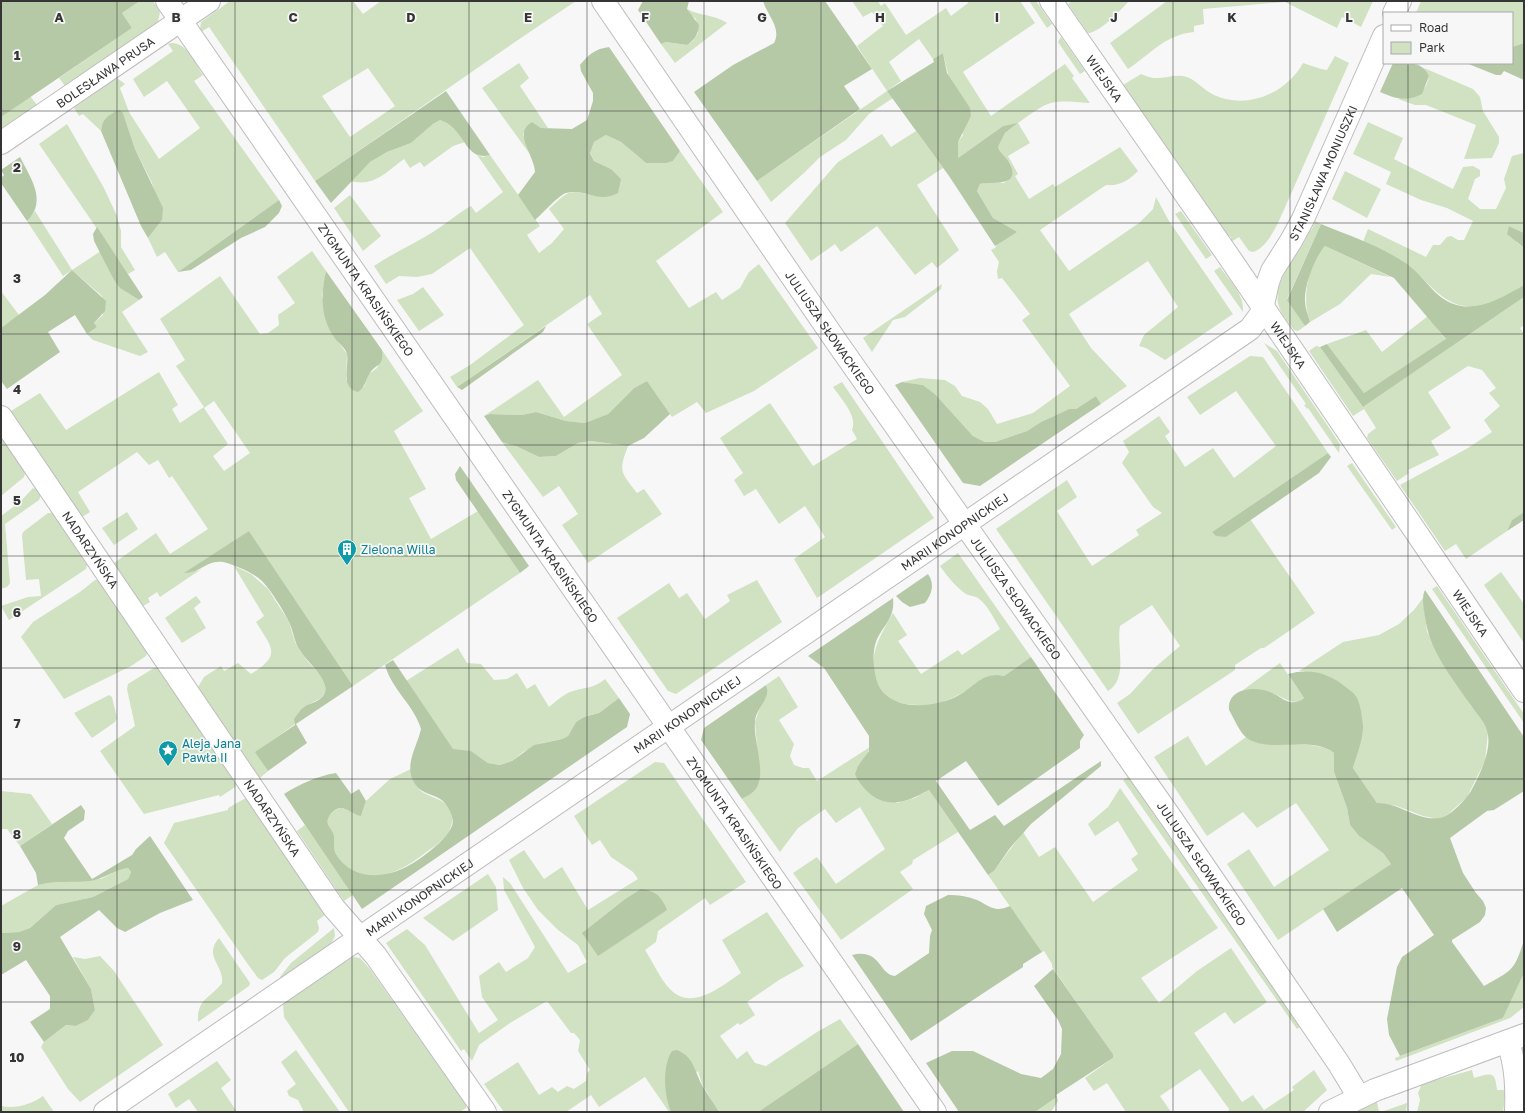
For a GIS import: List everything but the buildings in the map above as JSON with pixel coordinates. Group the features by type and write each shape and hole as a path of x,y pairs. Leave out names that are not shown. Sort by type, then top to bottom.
{"street":[{"name":"ZYGMUNTA KRASIŃSKIEGO","path":"167,1 388,318 935,1112"},
{"name":"BOLESŁAWA PRUSA","path":"1,143 209,1"},
{"name":"JULIUSZA SŁOWACKIEGO","path":"603,1 834,338 1175,824 1339,1064 1359,1097"},
{"name":"WIEJSKA","path":"1051,1 1227,254 1524,691"},
{"path":"1394,12 1400,1"},
{"name":"STANISŁAWA MONIUSZKI","path":"1263,309 1270,275 1303,219 1383,38"},
{"name":"MARII KONOPNICKIEJ","path":"105,1112 1234,341 1253,326 1263,309"},
{"name":"NADARZYŃSKA","path":"1,417 334,908 376,956 484,1112"},
{"path":"1330,1112 1359,1097 1516,1039 1516,1112"}],"green space":[{"path":"1,1 138,2 122,13 132,28 1,117"},
{"path":"138,1 153,1 160,12 158,22 65,86 59,78 132,28 122,13"},
{"path":"230,1 353,1 363,14 381,1 576,1 315,181 209,27 201,32 201,22","holes":["368,68 395,106 350,137 322,96"]},
{"path":"643,1 689,1 687,9 699,25 694,39 687,45 666,42 661,44 638,10"},
{"path":"763,1 825,1 872,69 844,86 860,109 757,181 694,92 733,65 774,43 776,37 775,27"},
{"path":"852,1 878,1 881,6 885,3 906,35 946,8 951,16 968,3 968,1 1020,1 1035,23 963,72 991,116 1065,64 1074,76 1072,78 1090,103 1067,101 1051,103 1038,109 1018,123 1030,143 1008,156 1018,174 1015,176 1029,199 1053,184 1055,187 1120,147 1138,171 1124,182 1116,185 1106,185 1040,230 1069,271 1139,223 1153,209 1156,197 1169,221 1233,314 1165,360 1146,348 1139,346 1144,335 1178,307 1148,261 1069,314 1091,348 1127,386 1101,404 1096,396 1076,409 1069,409 1041,422 1027,431 995,442 985,442 973,436 935,394 923,385 902,382 920,378 945,380 955,386 962,396 980,402 988,409 997,424 1033,413 1070,386 1022,320 1030,314 1002,278 998,279 997,271 999,262 991,250 995,248 1007,228 993,218 977,191 980,184 987,182 1004,183 1012,176 1010,163 1000,152 998,147 1005,133 1017,124 1003,126 958,158 958,142 963,135 943,53 933,59 919,39 889,62 901,81 887,91 857,46 883,26 872,12 863,17"},
{"path":"1029,1 1036,1 1052,24 1047,28"},
{"path":"1072,1 1129,1 1104,25 1093,32 1088,33 1068,4"},
{"path":"1167,1 1373,1 1361,27 1342,17 1337,28 1285,2 1203,9 1204,24 1194,26 1194,32 1183,34 1166,41 1128,69 1110,43"},
{"path":"1421,1 1524,1 1524,43 1513,47 1513,12 1416,12"},
{"path":"687,9 717,18 727,23 675,63 661,44 666,42 687,45 693,41 698,33 696,19 690,15"},
{"path":"1061,37 1085,71 1080,74 1058,42"},
{"path":"172,43 182,46 190,54 203,75 194,81 279,200 178,272 165,252 157,257 148,238 162,220 152,183 135,149 123,113 102,125 101,131 83,114 79,116 74,108 117,78 125,84 120,88 129,112 159,159 200,128 167,81 144,97 133,79 173,51 168,44"},
{"path":"1524,43 1524,80 1504,71 1501,75 1496,75 1468,64 1513,64 1513,47"},
{"path":"609,47 680,151 673,161 667,163 646,163 621,142 606,135 594,142 590,153 594,161 611,169 621,179 618,193 611,196 598,197 580,192 566,193 563,194 535,220 518,195 535,172 524,138 526,127 532,122 541,128 572,129 587,120 593,101 593,93 581,71 580,65 593,53 600,49"},
{"path":"943,53 947,73 970,108 971,116 958,142 958,158 1003,126 1018,123 1005,133 998,147 1000,152 1010,164 1012,177 1004,182 980,184 977,191 993,218 1017,232 995,246 949,176 887,91 934,62 933,59"},
{"path":"1335,56 1349,63 1278,223 1271,236 1261,248 1253,252 1249,251 1239,237 1231,242 1231,237 1227,235 1123,85 1141,74 1153,78 1183,76 1191,79 1214,95 1239,101 1252,100 1276,91 1296,74 1303,63 1327,70"},
{"path":"519,63 529,78 520,86 548,128 541,128 532,122 523,134 529,153 482,88"},
{"path":"1393,64 1419,65 1429,76 1422,94 1411,98 1401,99 1380,92"},
{"path":"1424,68 1473,89 1480,97 1483,111 1499,137 1499,143 1492,158 1464,159 1476,125 1426,105 1415,105 1398,99 1410,98 1422,91 1428,82 1429,76"},
{"path":"446,91 490,155 481,156 469,149 455,129 440,120 433,124 411,143 387,152 370,162 331,203 315,181"},
{"path":"887,91 893,98 869,114 846,140 820,157 771,202 757,181"},
{"path":"30,96 37,105 1,130 1,117"},
{"path":"119,110 123,113 135,149 163,208 162,220 148,238 141,226 101,131 104,120"},
{"path":"440,120 450,123 465,142 453,146 424,167 420,162 410,168 404,159 379,178 366,182 350,181 370,162 387,152 411,143 433,124"},
{"path":"1368,122 1403,138 1394,159 1453,189 1463,167 1473,166 1480,170 1480,176 1475,179 1468,199 1480,209 1496,209 1506,188 1504,179 1512,156 1524,153 1524,233 1509,226 1517,243 1524,248 1524,285 1489,305 1470,307 1460,305 1442,296 1398,258 1363,242 1368,229 1426,257 1433,245 1440,245 1447,237 1451,236 1458,240 1464,240 1473,221 1447,208 1421,200 1386,184 1391,172 1353,154"},
{"path":"67,124 104,188 117,216 121,231 121,247 135,270 128,274 39,144"},
{"path":"916,131 943,168 917,185 959,250 937,268 932,262 915,275 877,226 841,252 835,244 811,261 785,223 838,162 882,134 891,147"},
{"path":"606,135 621,142 646,163 667,163 673,161 680,151 723,212 656,261 689,308 716,292 722,300 740,288 749,272 759,264 818,348 754,391 706,413 697,402 672,417 647,381 634,388 608,414 585,423 566,421 536,412 522,415 490,414 484,416 538,380 564,417 622,375 587,324 602,314 590,295 457,387 450,377 470,365 524,325 470,248 432,274 417,277 399,276 386,284 374,266 433,232 471,206 476,213 503,192 477,155 483,157 490,155 540,226 527,235 539,253 552,243 564,229 549,209 561,198 570,193 575,192 597,196 611,169 594,161 590,152 594,142"},
{"path":"20,157 32,181 37,197 33,213 27,221 1,183 1,178 4,175 1,170"},
{"path":"1345,171 1381,189 1367,218 1332,199"},
{"path":"350,195 381,236 363,251 334,208"},
{"path":"279,200 282,206 279,213 265,227 241,238 191,270 178,272"},
{"path":"35,211 72,270 63,276 27,221"},
{"path":"1181,211 1212,255 1206,259 1175,214"},
{"path":"1315,221 1321,224 1287,299 1305,326 1298,331 1294,330 1280,310 1277,298 1286,270 1303,245"},
{"path":"1321,224 1387,252 1415,270 1435,292 1446,300 1457,305 1468,307 1491,302 1524,285 1524,297 1363,407 1320,347 1327,344 1364,393 1446,339 1394,278 1325,246 1314,264 1306,287 1305,304 1310,322 1305,326 1287,300"},
{"path":"1509,226 1524,233 1524,248 1507,234"},
{"path":"97,227 143,297 139,300 120,288 114,280 94,241 93,234"},
{"path":"1325,246 1391,277 1371,274 1340,304 1310,322 1307,312 1306,292 1310,273"},
{"path":"101,251 114,280 128,293 139,300 122,312 148,352 140,356 93,340 87,334 97,327 94,323 103,315 102,296 72,270"},
{"path":"312,251 326,271 322,296 339,343 347,354 346,379 349,385 364,387 369,374 377,368 382,356 382,350 423,411 394,431 426,489 409,498 431,539 478,511 520,573 353,686 249,531 195,572 203,568 160,597 157,592 148,598 150,602 143,606 114,563 156,533 170,554 208,529 172,476 169,478 158,460 149,465 137,452 78,492 90,512 82,517 11,411 40,393 66,430 159,372 178,405 172,409 180,423 204,407 176,366 185,360 160,319 220,276 260,334 268,333 279,325 278,315 295,303 277,277","holes":["214,401 250,453 224,471 213,456 228,444 204,408"]},
{"path":"1220,267 1239,294 1242,300 1243,312 1214,271"},
{"path":"72,270 106,301 105,311 94,323 97,327 87,334 75,315 48,332 60,352 7,389 1,381 1,328 45,295"},
{"path":"326,271 382,350 381,363 372,370 361,390 358,392 352,390 347,382 347,354 345,349 334,337 326,321 323,305 323,288"},
{"path":"942,284 941,289 905,317 893,320 872,352 863,338"},
{"path":"423,287 444,315 419,331 397,300 413,294"},
{"path":"1,291 19,315 1,328"},
{"path":"1524,297 1524,325 1520,328 1524,334 1524,512 1512,520 1507,531 1466,559 1456,544 1445,551 1400,485 1468,448 1492,432 1484,420 1500,406 1489,393 1496,388 1482,370 1468,366 1428,392 1451,428 1431,441 1439,455 1408,470 1409,473 1397,481 1367,438 1368,434 1376,428 1364,409 1353,416 1309,351 1316,346 1320,347 1363,407"},
{"path":"1428,316 1446,340 1364,393 1327,344 1366,330 1382,352"},
{"path":"546,326 543,332 462,390 457,387"},
{"path":"1264,343 1277,351 1340,444 1339,453 1308,408 1307,409 1304,405 1306,404"},
{"path":"1250,356 1263,357 1328,453 1212,532 1226,537 1250,519 1315,613 1264,648 1261,648 1235,665 1235,670 1138,734 1117,703 1130,694 1153,669 1180,646 1152,605 1120,626 1120,670 1114,685 1108,691 996,529 1067,480 1077,497 1057,511 1092,566 1139,535 1136,530 1162,513 1153,507 1122,463 1129,452 1123,441 1159,416 1170,432 1165,436 1185,467 1213,448 1234,478 1276,446 1236,391 1200,415 1187,397"},
{"path":"647,381 670,414 644,438 628,446 591,441 578,443 556,456 539,457 516,446 502,442 484,416 490,414 522,415 536,412 566,421 585,423 608,414 634,388"},
{"path":"842,382 934,518 817,598 794,559 825,537 805,506 779,524 756,489 744,496 734,480 743,473 720,438 770,403 813,466 857,439 852,430 853,419 851,413 833,387"},
{"path":"902,382 923,385 935,394 973,436 985,442 995,442 1027,431 1041,422 1069,409 1076,409 1096,396 1101,404 980,486 963,483 895,385"},
{"path":"1,437 25,473 24,477 1,496"},
{"path":"591,441 628,446 622,467 624,476 637,493 644,489 662,514 588,563 562,525 578,514 559,486 543,497 502,442 510,443 539,457 556,456 578,443"},
{"path":"1328,453 1331,457 1319,473 1226,537 1216,536 1212,532"},
{"path":"1352,463 1396,527 1392,530 1347,466"},
{"path":"460,466 529,566 520,573 456,480 455,474"},
{"path":"33,488 36,489 41,495 39,500 5,524 10,583 7,587 1,589 1,516 20,502"},
{"path":"127,512 138,529 114,545 102,528"},
{"path":"1524,512 1524,520 1507,531 1512,520"},
{"path":"48,513 52,513 87,565 86,569 9,620 1,606 28,597 41,596 39,579 26,580 22,536 23,532"},
{"path":"249,531 353,686 296,724 307,743 268,771 255,752 295,725 294,719 301,710 307,705 319,700 324,695 324,682 299,649 291,626 283,611 277,600 262,581 243,569 223,562 211,563 197,570 184,573"},
{"path":"958,553 1031,657 1004,676 998,675 986,678 964,692 939,703 930,706 923,706 897,702 883,694 878,687 874,677 873,667 879,639 893,613 907,635 898,641 921,674 958,650 962,655 1000,629 985,604 977,597 968,595 963,591 952,581 940,566"},
{"path":"234,566 251,574 268,589 289,622 295,642 300,651 308,662 323,677 326,684 325,692 321,698 304,707 295,724 256,752 268,771 260,778 198,687 204,677 221,666 224,671 238,663 251,674 267,662 270,656 270,645 256,622 264,616"},
{"path":"1501,572 1524,604 1524,643 1484,585"},
{"path":"928,574 932,589 925,603 910,607 896,596"},
{"path":"95,580 98,580 147,653 146,656 131,666 64,699 21,637 33,622 80,592"},
{"path":"757,580 782,622 676,694 668,691 617,618 669,583 679,598 687,593 705,619 730,601 727,595"},
{"path":"1437,586 1524,714 1524,723 1432,589"},
{"path":"1425,590 1524,737 1524,791 1494,810 1487,811 1450,838 1463,873 1483,901 1486,908 1485,915 1480,922 1452,940 1452,942 1484,986 1501,977 1511,969 1524,940 1524,973 1503,1018 1400,1056 1389,1035 1387,1019 1397,967 1402,957 1434,935 1402,888 1337,932 1323,909 1391,864 1383,853 1359,836 1350,825 1347,808 1334,772 1334,753 1325,748 1314,745 1267,745 1256,742 1244,735 1239,729 1229,710 1232,697 1243,690 1250,689 1264,690 1275,694 1284,700 1296,702 1304,698 1288,674 1296,672 1312,672 1327,675 1353,693 1359,703 1363,731 1360,747 1353,768 1377,803 1392,805 1423,817 1439,818 1448,815 1471,791 1478,778 1487,754 1488,738 1484,723 1448,673 1431,641 1427,629 1423,600"},
{"path":"196,596 201,602 194,608 206,628 182,643 165,618"},
{"path":"893,598 891,616 877,639 874,653 876,678 881,689 889,697 899,702 912,705 924,705 949,700 985,677 997,675 1004,676 1031,657 1084,735 1080,741 1080,748 998,806 966,761 936,781 970,830 995,815 1004,826 1101,761 1101,766 1031,824 1010,848 994,871 988,875 929,790 914,798 898,802 882,801 867,791 857,779 855,774 858,766 869,751 869,736 824,668 808,656"},
{"path":"1423,598 1427,632 1470,705 1481,718 1488,732 1485,761 1467,797 1446,816 1439,819 1423,816 1397,806 1377,803 1353,768 1360,743 1356,696 1342,684 1330,677 1317,673 1299,671 1343,642 1379,635 1399,624 1414,610"},
{"path":"458,648 467,663 481,664 494,680 507,679 517,673 527,689 535,684 549,707 567,693 597,685 605,679 619,698 599,713 584,717 576,722 568,736 562,739 542,743 523,752 512,761 500,765 488,763 471,751 453,750 406,681"},
{"path":"393,660 453,749 471,751 488,763 500,765 512,761 534,745 562,739 568,736 576,722 584,717 599,713 619,698 630,714 627,727 362,909 284,794 309,781 336,773 351,794 359,789 366,801 361,816 339,808 331,814 327,821 334,836 334,848 336,854 343,863 359,873 379,875 399,870 426,854 444,838 452,825 453,821 451,814 443,801 421,790 415,784 412,777 410,770 412,756 421,729 418,720 388,674 385,665"},
{"path":"1280,663 1304,698 1300,701 1293,702 1267,692 1243,690"},
{"path":"154,668 158,668 236,783 235,787 220,797 219,795 144,814 100,751 135,726 127,689 128,684"},
{"path":"779,676 798,707 779,720 794,744 790,756 794,765 809,768 817,781 870,747 866,757 858,766 897,803 915,798 929,790 958,832 913,860 912,864 900,872 913,889 841,940 793,873 817,857 836,884 885,849 860,807 836,823 825,809 798,828 780,852 742,799 753,792 758,759 755,722 767,688 766,685"},
{"path":"766,685 767,694 755,722 760,764 759,780 754,791 742,799 701,740 704,728"},
{"path":"109,695 112,697 117,718 115,722 92,738 74,713"},
{"path":"1188,736 1206,766 1246,737 1256,741 1268,743 1316,746 1326,748 1334,753 1334,772 1347,808 1350,825 1359,836 1383,853 1391,864 1278,940 1227,864 1249,849 1274,887 1329,850 1296,803 1257,828 1243,812 1207,836 1154,757"},
{"path":"655,762 664,763 746,882 710,905 705,898 658,931 656,942 645,950 663,980 670,989 678,995 687,998 697,997 716,990 741,973 722,940 767,912 804,966 779,980 747,1002 755,1015 740,1025 738,1023 720,1036 737,1059 747,1051 755,1063 766,1066 817,1032 840,1019 858,1044 758,1112 719,1112 702,1084 698,1071 667,1099 671,1112 669,1112 645,1077 599,1107 591,1095 566,1112 504,1112 484,1084 518,1062 539,1095 552,1087 558,1092 567,1086 574,1089 586,1081 587,1073 590,1070 578,1051 580,1040 574,1033 571,1033 547,1001 510,1023 479,1045 472,1061 464,1049 461,1051 386,943 407,929 425,945 479,1033 498,1020 482,997 479,976 499,962 506,972 528,958 535,947 504,890 503,877 510,883 568,973 587,962 578,945 558,930 538,910 523,888 509,860 524,850 544,879 562,867 588,910 638,879 633,872 611,857 600,840 592,845 574,816","holes":["641,889 582,933 625,899"]},
{"path":"411,769 419,789 427,795 443,802 450,810 452,822 448,833 440,842 415,861 391,873 379,876 367,876 356,873 345,866 335,852 334,837 327,823 329,817 339,808 361,816 366,801 390,779"},
{"path":"1128,777 1300,1027 1297,1029 1123,780"},
{"path":"1120,788 1218,928 1141,978 1159,1003 1197,971 1231,948 1267,1002 1234,1024 1225,1012 1194,1033 1242,1102 1253,1095 1264,1110 1294,1090 1292,1087 1314,1070 1327,1090 1303,1112 1228,1112 1229,1109 1200,1069 1160,1096 1171,1112 1126,1112 1107,1083 1094,1091 1085,1078 1113,1058 1113,1054 1052,967 1052,964 1044,951 1042,952 988,875 994,871 1023,832 1039,857 1055,847 1093,902 1138,870 1131,859 1138,854 1118,821 1095,836 1088,824 1108,807"},
{"path":"1,791 31,794 52,824 20,846 7,829 1,829"},
{"path":"246,799 326,914 317,921 319,928 318,932 285,958 274,972 262,980 258,978 247,963 164,843 174,823 228,810 228,808"},
{"path":"81,805 85,811 84,820 68,831 64,838 92,879 132,855 136,849 150,836 193,900 160,913 125,932 117,928 99,910 60,937 91,989 95,1010 88,1020 76,1026 66,1025 44,1042 30,1022 50,1009 50,996 26,960 1,975 1,933 19,932 30,928 56,905 93,897 128,879 131,872 128,868 90,881 38,885 36,873 20,846"},
{"path":"305,825 353,895 344,901 297,831"},
{"path":"128,868 131,872 128,879 93,897 56,905 30,928 19,932 1,933 1,906 38,885 51,881 101,879 121,869"},
{"path":"488,874 496,887 498,910 453,941 423,918"},
{"path":"641,889 650,891 657,895 663,901 667,910 598,956 582,933 625,899"},
{"path":"948,895 977,900 996,909 1010,906 1042,952 1023,964 1023,967 911,1041 852,955 869,955 874,958 890,975 895,976 929,953 930,936 932,930 924,914 926,906"},
{"path":"334,928 335,936 331,944 281,979 280,977 291,963"},
{"path":"219,938 250,983 249,986 198,1022 198,1014 202,1003 222,983 222,976 213,956 213,950"},
{"path":"100,956 114,971 163,1045 80,1102 68,1089 41,1047 44,1042 66,1025 76,1026 88,1020 95,1010 91,989 73,957 85,959"},
{"path":"354,957 360,958 370,969 466,1105 466,1108 460,1112 349,1112 284,1017 283,1003 337,966"},
{"path":"1053,969 1113,1054 1113,1058 1056,1095 1057,1097 1035,1112 959,1112 926,1063 952,1051 973,1051 1021,1074 1041,1078 1053,1069 1061,1054 1062,1029 1058,1020 1034,986"},
{"path":"1524,973 1524,1007 1510,1018 1396,1061 1395,1058 1503,1018"},
{"path":"858,1044 904,1112 758,1112"},
{"path":"296,1050 340,1112 302,1112 303,1110 298,1100 289,1096 287,1091 296,1084 281,1062"},
{"path":"677,1050 687,1056 693,1064 702,1085 719,1112 671,1112 667,1097 665,1072 672,1051"},
{"path":"217,1061 231,1080 221,1088 237,1112 198,1112 189,1099 176,1108 168,1094"},
{"path":"1472,1070 1474,1078 1492,1075 1495,1079 1497,1090 1506,1090 1503,1112 1417,1112 1420,1100 1418,1093 1422,1084"},
{"path":"43,1096 54,1112 1,1112 1,1106 23,1106"},
{"path":"1057,1097 1058,1101 1051,1112 1035,1112"},
{"path":"1377,1102 1379,1112 1354,1112"},
{"path":"1407,1103 1406,1112 1384,1112 1384,1111"}],"place":[{"name":"Zielona Willa","path":"347,566"},
{"name":"Aleja Jana Pawła II","path":"168,767"}]}
